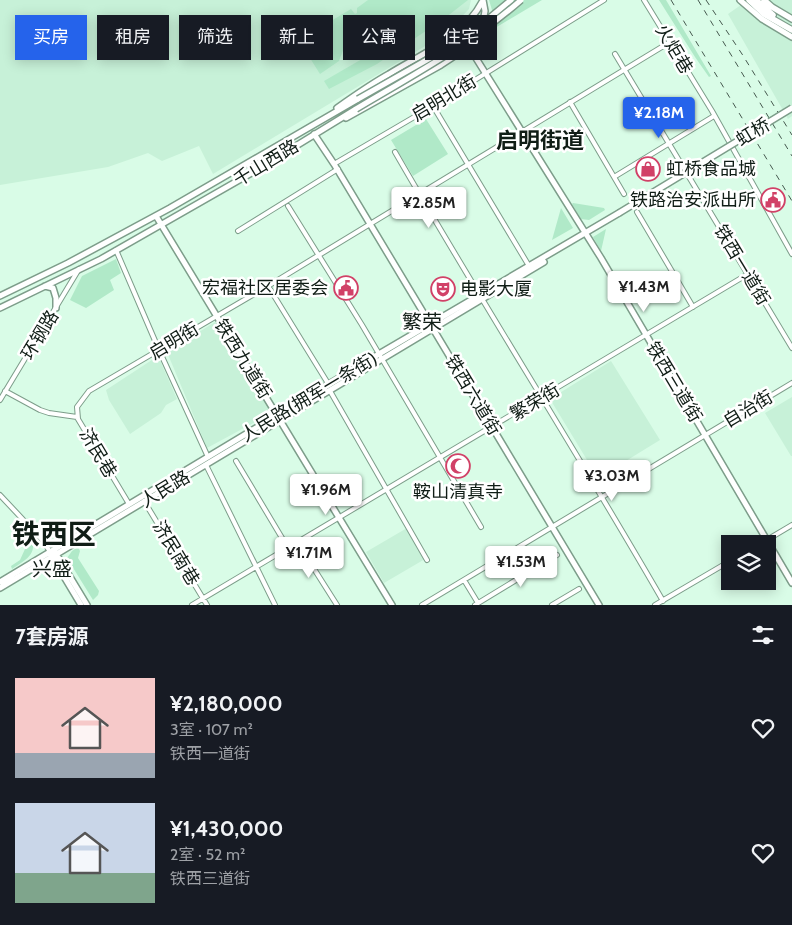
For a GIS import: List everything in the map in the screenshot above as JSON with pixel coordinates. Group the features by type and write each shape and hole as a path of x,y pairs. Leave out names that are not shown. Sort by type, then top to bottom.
{"highway":[{"path":"749,0 764,14 792,30"},
{"path":"756,0 792,30"},
{"path":"764,0 792,19"}],"main road":[{"path":"474,15 483,0"},
{"path":"483,0 484,15"},
{"name":"千山西路","path":"0,296 68,263 156,216 446,49 482,24 511,0"},
{"name":"千山西路","path":"0,308 116,250 255,171 450,54 521,0"},
{"path":"740,0 762,19 792,37"},
{"path":"310,126 357,94 425,53"},
{"path":"323,129 358,113 449,60"},
{"name":"铁西三道街","path":"478,60 586,235 706,434 764,535"},
{"name":"虹桥","path":"586,235 792,108"},
{"name":"铁西六道街","path":"314,134 338,169 369,224 599,605"},
{"name":"铁西九道街","path":"156,216 392,605"},
{"path":"481,298 586,235"},
{"name":"人民路(拥军一条街)","path":"0,582 53,553 129,504 279,418 481,298 529,266 586,235"},
{"path":"45,286 50,286 55,292 56,308"},
{"name":"人民路","path":"0,588 53,553 206,465 279,418"},
{"path":"53,553 80,605"},
{"path":"53,553 87,605"},
{"name":"铁西三道街","path":"776,555 792,583"}],"street":[{"name":"启明北街","path":"334,164 433,106 604,0"},
{"name":"火炬巷","path":"644,0 714,116 792,254"},
{"name":"启明街","path":"77,417 79,403 89,391 268,286 670,42"},
{"name":"铁西一道街","path":"615,54 792,348"},
{"path":"570,102 624,194"},
{"path":"433,106 529,266"},
{"path":"614,177 714,116"},
{"path":"395,152 540,398 602,496 663,601"},
{"path":"238,231 338,169"},
{"path":"288,206 480,526"},
{"path":"637,212 693,307"},
{"path":"116,250 208,458"},
{"name":"环钢路","path":"0,400 79,269"},
{"name":"繁荣街","path":"192,605 748,274"},
{"path":"268,286 330,388 427,560"},
{"name":"自治街","path":"422,605 792,383"},
{"name":"济民巷","path":"5,391 40,410 77,417 129,504"},
{"path":"236,461 288,548"},
{"path":"206,465 275,605"},
{"path":"0,495 53,553"},
{"name":"济民南巷","path":"144,501 207,605"},
{"path":"775,535 792,525"},
{"path":"297,542 337,605"},
{"path":"511,552 525,575"},
{"path":"464,580 477,604 558,555"},
{"path":"655,605 721,566"},
{"path":"552,605 579,590"}],"shaded area":[{"path":"0,0 471,0 469,9 463,15 425,15 425,46 415,52 415,15 343,15 343,60 402,60 213,174 199,146 162,161 148,153 108,167 0,185"},
{"path":"368,0 468,0 449,15 425,15 425,32 415,38 415,15 343,15 343,50 339,61 320,74 311,60 333,60 333,20 351,9 355,14 357,13 357,8"},
{"path":"489,0 542,0 497,27 497,15 491,15 492,10"},
{"path":"659,0 666,0 711,76 709,77 695,57"},
{"path":"748,0 792,0 792,116 788,119 728,14"},
{"path":"360,60 383,60 329,89 324,81"},
{"path":"426,119 448,154 413,176 391,140"},
{"path":"573,203 604,208 605,210 589,220 581,219"},
{"path":"561,208 573,228 552,240"},
{"path":"606,229 601,251 593,237"},
{"path":"116,259 121,273 110,280 114,290 86,308 70,300 82,276"},
{"path":"215,322 269,408 268,415 207,448 167,352"},
{"path":"158,356 177,399 166,405 161,413 130,434 109,400 106,390"},
{"path":"611,361 660,440 598,478 550,399"},
{"path":"792,397 792,456 791,456 765,413"},
{"path":"407,528 425,559 384,583 366,552"},
{"path":"30,538 33,543 32,553 12,569 11,566 20,560"},
{"path":"78,547 80,551 78,558 99,591 93,600 67,558"}],"railway":[{"path":"671,0 792,201"},
{"path":"698,0 792,156"},
{"path":"706,0 792,135"}],"place":[{"name":"虹桥食品城","path":"648,169"},
{"name":"铁路治安派出所","path":"773,200"},
{"name":"宏福社区居委会","path":"346,288"},
{"name":"电影大厦","path":"443,289"},
{"name":"鞍山清真寺","path":"458,466"}],"district":[{"name":"启明街道","path":"540,140"},
{"name":"繁荣","path":"422,322"},
{"name":"铁西区","path":"54,534"},
{"name":"兴盛","path":"52,569"}]}
